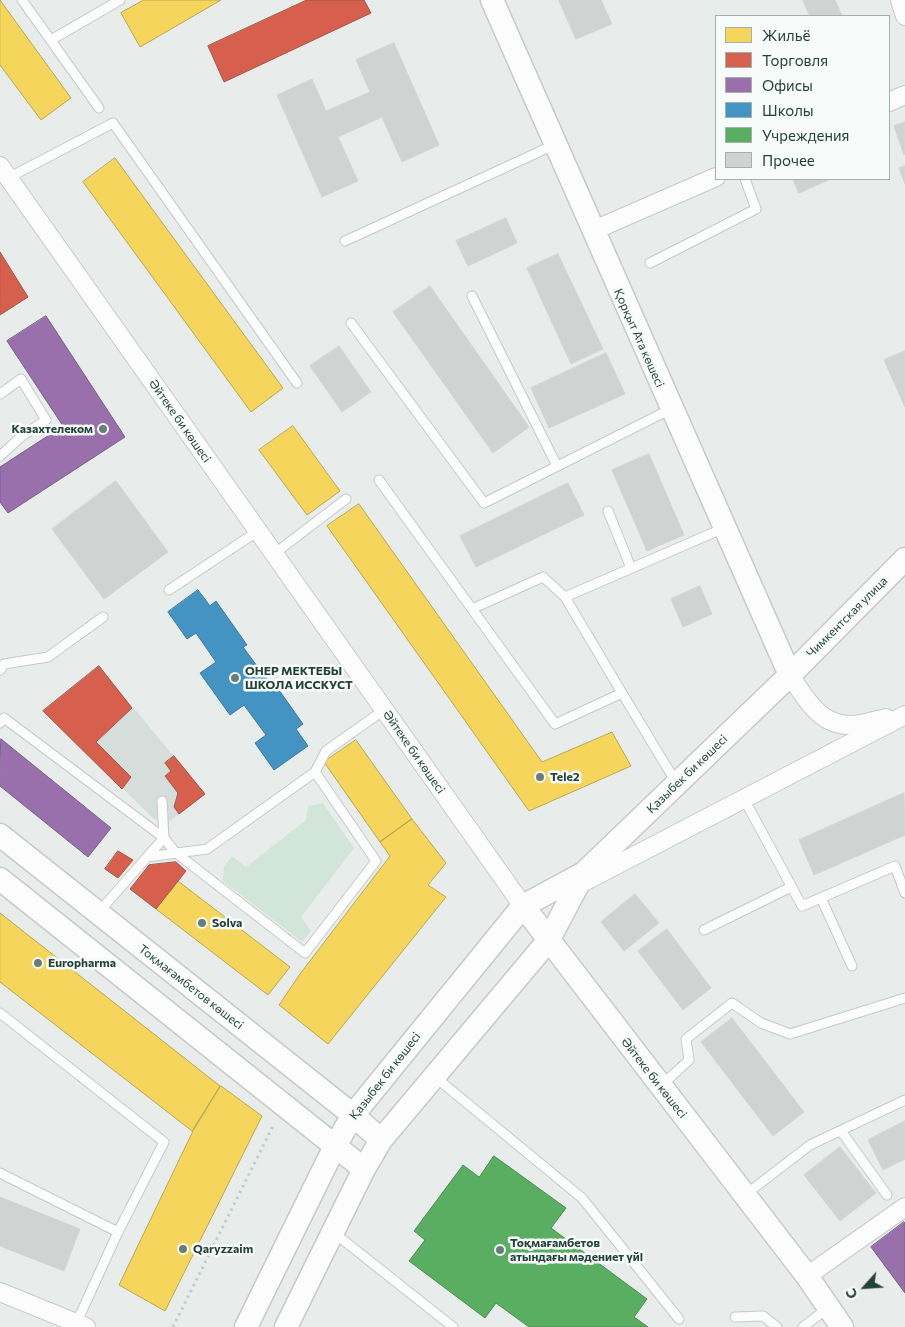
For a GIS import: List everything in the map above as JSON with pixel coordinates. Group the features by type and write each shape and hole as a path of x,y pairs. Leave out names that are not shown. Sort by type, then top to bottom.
{"street":[{"name":"Қорқыт Ата көшесі","path":"492,0 554,145 790,676"},
{"path":"900,0 905,16"},
{"path":"890,102 905,95"},
{"name":"Әйтеке би көшесі","path":"3,176 258,531 523,906 807,1276 842,1327"},
{"path":"592,231 715,177"},
{"name":"Чимкентская улица","path":"790,676 905,559"},
{"path":"790,676 816,714 834,722 851,726 905,714"},
{"name":"Қазыбек би көшесі","path":"286,1327 380,1140 548,940 581,879 790,676"},
{"path":"581,879 744,799 905,714"},
{"name":"Тоқмағамбетов көшесі","path":"0,835 353,1115 380,1140"},
{"path":"0,879 364,1169"},
{"name":"Қазыбек би көшесі","path":"246,1327 335,1146 353,1115 523,906 581,879"},
{"path":"807,1276 905,1207"},
{"path":"0,1292 79,1326"}],"lane":[{"path":"22,0 99,108"},
{"path":"51,40 120,0"},
{"path":"3,176 113,123 297,383"},
{"path":"345,241 554,145"},
{"path":"650,263 756,209 745,180"},
{"path":"472,296 557,466"},
{"path":"351,323 484,503 671,409"},
{"path":"0,394 21,380 46,420 22,436 0,456"},
{"path":"379,480 555,724 622,693"},
{"path":"274,554 346,499"},
{"path":"608,511 632,568"},
{"path":"565,597 724,528"},
{"path":"169,590 258,531"},
{"path":"472,609 543,577 565,597 677,784"},
{"path":"0,670 4,664 48,657 104,617"},
{"path":"147,857 207,849 314,772 326,752 384,710"},
{"path":"0,722 4,718 164,838 176,853 305,953 376,861 314,772"},
{"path":"744,799 802,906 895,866 905,892"},
{"path":"98,913 164,838 162,801"},
{"path":"704,930 791,887"},
{"path":"821,898 852,966"},
{"path":"661,1086 689,1060 686,1039 732,1002 761,1023 790,1034 905,998"},
{"path":"0,1013 164,1142 118,1232 79,1326"},
{"path":"433,1076 582,1198 679,1319"},
{"path":"745,1195 810,1145 905,1100"},
{"path":"841,1131 887,1195"},
{"path":"0,1173 118,1232"},
{"path":"333,1232 453,1327"},
{"path":"803,1327 829,1307"},
{"path":"736,1317 763,1316 777,1327"}],"path":[{"path":"173,1327 284,1106"}],"shaded area":[{"path":"99,666 205,794 169,822 154,819 43,711"}],"green space":[{"path":"323,803 354,848 301,917 311,931 302,942 223,881 224,866 232,856 246,867 306,820 308,806"}],"building: Жильё":[{"path":"0,0 71,98 41,120 0,65"},
{"path":"144,0 221,0 140,47 121,13"},
{"path":"115,158 283,388 251,412 83,182"},
{"path":"293,426 340,491 307,515 259,450"},
{"path":"359,504 542,762 612,732 631,766 529,811 327,526"},
{"path":"356,740 412,819 380,842 324,762"},
{"path":"412,819 446,863 428,885 446,897 328,1044 279,1005 300,974 390,856 380,842"},
{"path":"178,881 290,967 268,995 156,909"},
{"path":"0,913 220,1086 192,1131 0,982"},
{"path":"221,1086 262,1116 165,1311 119,1285 193,1131"}],"building: Торговля":[{"path":"307,0 364,0 371,13 224,82 208,46"},
{"path":"0,252 28,297 0,315"},
{"path":"99,666 132,708 96,742 131,777 122,789 43,711"},
{"path":"174,756 205,794 179,814 174,807 178,793 165,776 171,771 165,763"},
{"path":"118,851 133,860 118,878 105,869"},
{"path":"176,862 186,871 156,909 130,889 149,865"}],"building: Офисы":[{"path":"46,316 125,437 8,513 0,502 0,467 63,426 7,341"},
{"path":"1,739 111,828 88,857 0,786"},
{"path":"905,1223 905,1293 871,1247"}],"building: Школы":[{"name":"ОНЕР МЕКТЕБЫ ШКОЛА ИССКУСТ","path":"198,590 210,606 216,601 247,645 243,647 271,685 274,683 303,724 296,729 308,746 274,770 255,743 266,735 244,705 230,715 200,673 216,662 196,633 187,639 168,612"}],"building: Учреждения":[{"name":"Тоқмағамбетов атындағы мәдениет үйі","path":"494,1156 566,1208 551,1228 647,1299 634,1317 648,1327 529,1327 496,1303 485,1318 409,1261 425,1240 414,1231 463,1165 479,1177"}],"building: Прочее":[{"path":"559,0 601,0 612,24 576,39"},
{"path":"803,0 835,0 842,15 810,15"},
{"path":"394,43 439,145 402,162 382,117 338,137 358,181 322,197 277,95 312,79 326,111 370,92 356,60"},
{"path":"905,122 905,154 904,155 894,126"},
{"path":"905,166 905,184 899,168"},
{"path":"793,180 829,180 799,193"},
{"path":"506,218 517,243 468,266 456,241"},
{"path":"558,254 603,349 571,364 527,268"},
{"path":"430,286 529,427 493,453 393,312"},
{"path":"339,346 371,392 342,412 310,366"},
{"path":"905,351 905,407 884,360"},
{"path":"606,353 625,394 549,428 531,388"},
{"path":"649,454 684,535 647,551 612,470"},
{"path":"116,481 168,552 104,599 52,529"},
{"path":"568,483 584,515 476,567 460,536"},
{"path":"700,586 712,614 683,627 671,599"},
{"path":"904,793 905,835 814,875 799,840"},
{"path":"635,894 659,923 624,951 601,922"},
{"path":"667,929 711,988 683,1010 638,951"},
{"path":"732,1018 804,1112 773,1136 701,1042"},
{"path":"905,1121 905,1159 883,1170 868,1140"},
{"path":"840,1147 876,1193 840,1221 804,1175"},
{"path":"0,1197 80,1229 64,1271 0,1246"}],"place":[{"name":"Казахтелеком","path":"103,429"},
{"name":"ОНЕР МЕКТЕБЫ ШКОЛА ИССКУСТ","path":"235,678"},
{"name":"Tele2","path":"540,777"},
{"name":"Solva","path":"202,923"},
{"name":"Europharma","path":"38,963"},
{"name":"Qaryzzaim","path":"183,1249"},
{"name":"Тоқмағамбетов атындағы мәдениет үйі","path":"500,1250"}]}
